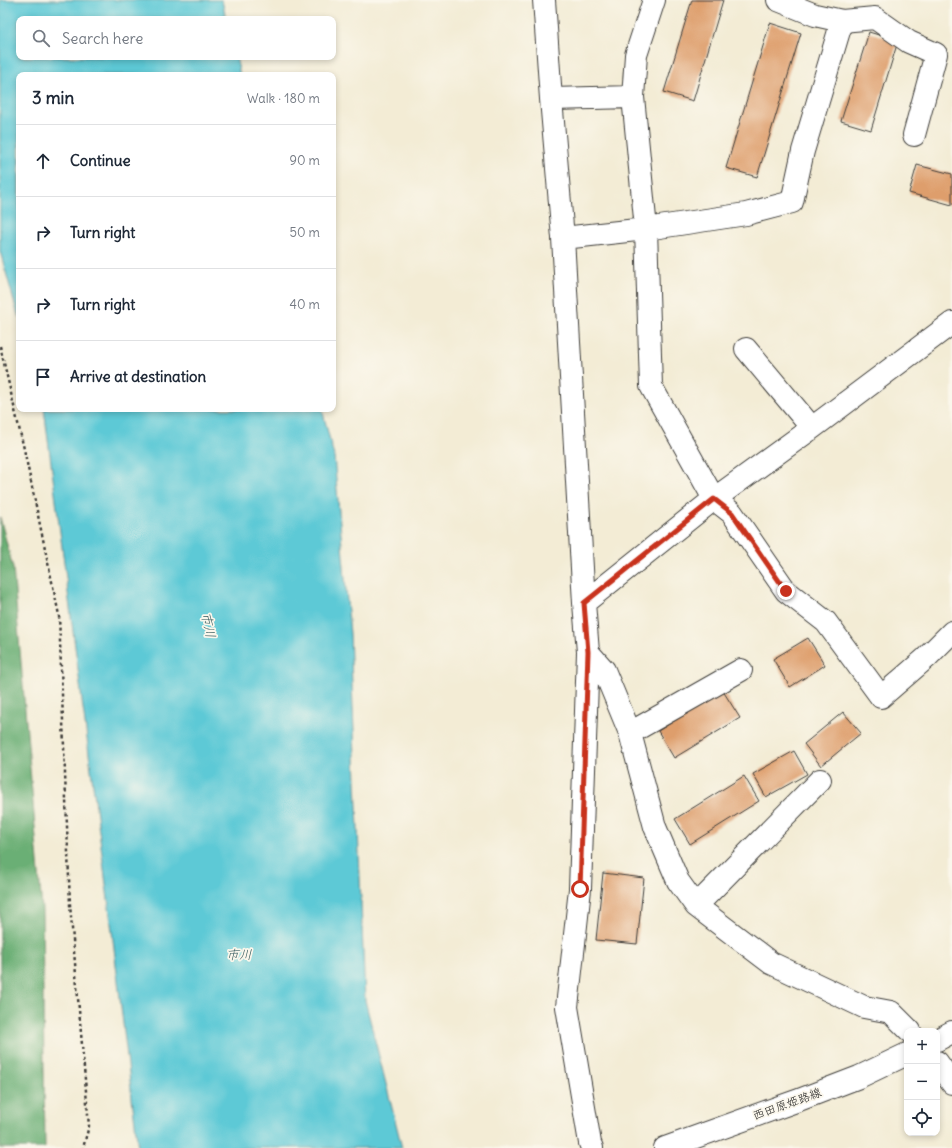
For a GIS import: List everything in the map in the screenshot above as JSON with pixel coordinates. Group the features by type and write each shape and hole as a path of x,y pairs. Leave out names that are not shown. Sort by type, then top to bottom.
{"street":[{"path":"544,0 563,238 588,652 580,889 567,1007 592,1148"},
{"path":"654,0 636,55 633,98 646,229 651,386 714,499 732,513 786,591 826,622 881,697 926,658 952,632"},
{"path":"778,0 815,15 842,21 876,18 909,42 936,54 914,135"},
{"path":"563,238 646,229 746,214 792,202 803,151 842,21"},
{"path":"551,99 633,98"},
{"path":"584,603 714,499 952,323"},
{"path":"746,349 812,428"},
{"path":"588,652 604,670 630,733 656,827 678,881 696,906 771,963 864,1007 891,1012 907,1028"},
{"path":"630,733 741,670"},
{"path":"696,906 820,780"},
{"path":"940,1038 952,1032"},
{"name":"西田原姫路線","path":"665,1148 860,1077 904,1055"},
{"path":"938,1064 952,1082"}],"path":[{"path":"0,346 24,449 59,615 70,905 89,1126 83,1148"}],"green space":[{"path":"0,517 13,568 42,909 45,1148 0,1148"}],"water":[{"path":"0,0 222,0 225,16 16,16 16,60 237,60 239,72 16,72 16,308 0,251"},
{"name":"市川","path":"44,412 323,412 334,456 350,634 365,1000 402,1148 138,1148 110,915"}],"building":[{"path":"692,0 723,0 693,101 664,92"},
{"path":"770,23 801,33 757,177 726,168"},
{"path":"869,32 898,41 871,130 841,121"},
{"path":"917,165 952,174 952,205 909,193"},
{"path":"808,638 825,665 790,687 773,659"},
{"path":"723,691 740,718 674,758 658,731"},
{"path":"843,712 861,733 821,766 804,744"},
{"path":"794,751 807,774 766,797 753,774"},
{"path":"744,776 759,801 690,844 675,819"},
{"path":"603,873 644,878 637,944 596,940"}],"route":[{"path":"580,889 588,652 584,603 714,499 732,513 786,591"}]}
